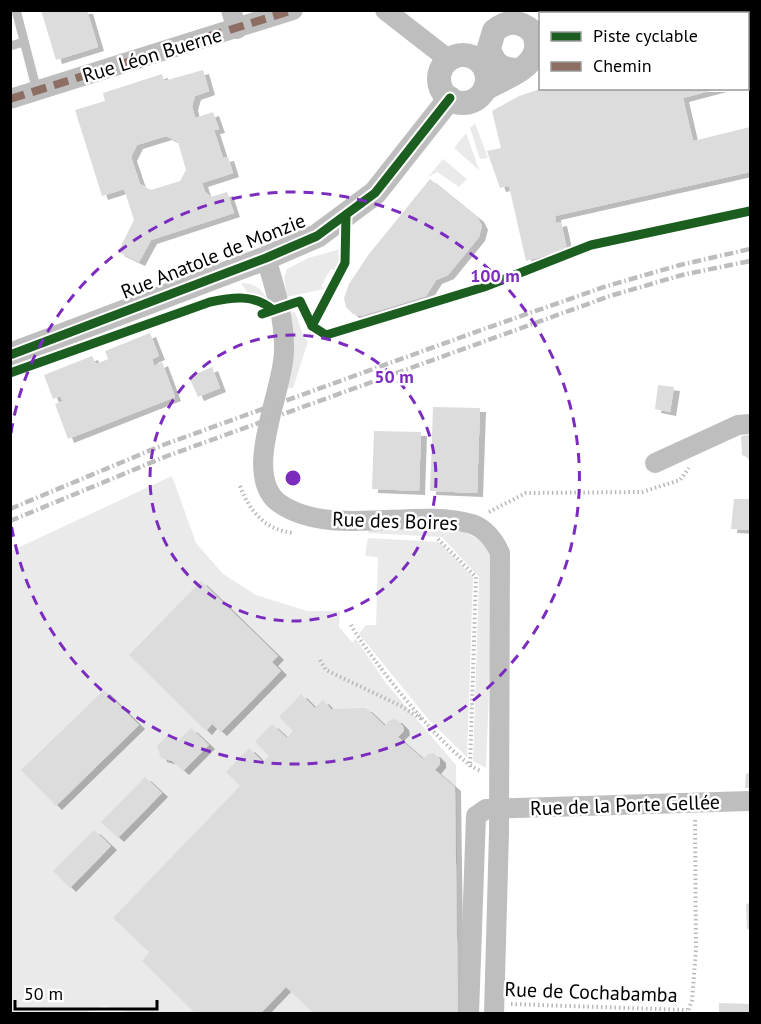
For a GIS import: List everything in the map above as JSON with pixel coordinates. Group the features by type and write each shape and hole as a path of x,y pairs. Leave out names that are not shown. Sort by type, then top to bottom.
{"street":[{"name":"Rue Léon Buerne","path":"10,99 234,20 293,10"},
{"path":"385,10 458,57 476,58 486,72 485,89"},
{"path":"523,17 536,40 531,61 485,89 480,96 466,102 450,98 441,88 440,71 458,57 490,39 501,25 523,17"},
{"path":"490,39 489,48 495,63 502,68 531,61"},
{"name":"Rue Anatole de Monzie","path":"10,356 266,258 316,236 375,193 450,98"},
{"name":"Rue des Boires","path":"266,258 284,337 283,371 262,461 265,484 272,497 292,510 309,516 356,520 449,520 473,525 494,540 502,567 493,1008"},
{"path":"655,463 738,425 750,424"},
{"name":"Rue de la Porte Gellée","path":"498,808 750,801"},
{"path":"469,1014 476,816 486,809 498,808"}],"lane":[{"path":"16,10 37,91"},
{"path":"10,46 24,42"}],"path":[{"path":"473,525 477,518 526,493 642,492 680,480 691,465"},
{"path":"428,539 440,539 476,577 470,767"},
{"path":"351,625 426,722 470,767 499,777"},
{"path":"320,660 326,670 401,706 426,722"}],"shaded area":[{"path":"475,123 488,158 480,159 470,128"},
{"path":"466,133 479,170 454,148"},
{"path":"443,159 467,179 459,187 437,172 428,177"},
{"path":"341,249 341,264 337,271 331,269 321,286 324,289 287,297 284,277 287,269 308,258"},
{"path":"241,283 258,288 268,302 249,295"},
{"path":"295,312 304,338 308,341 293,388 288,388 294,351 290,313"},
{"path":"172,476 196,543 223,574 256,595 307,611 340,611 339,627 352,642 356,639 386,683 456,765 458,1013 135,1014 104,1006 83,1013 11,1013 11,551"},
{"path":"369,529 462,531 479,540 494,564 486,768 473,761 479,577 442,537 368,533"},
{"path":"368,538 439,542 473,577 467,757 429,720 359,634 366,625 376,625 378,557 365,556"}],"building":[{"path":"41,10 87,10 98,47 56,60"},
{"path":"590,10 629,10 616,12 590,12"},
{"path":"203,70 209,91 195,96 192,106 195,118 213,112 219,129 214,130 223,158 228,157 233,173 202,183 205,192 211,197 227,192 234,213 151,240 139,262 118,252 134,220 124,189 102,196 75,110 105,101 103,93 162,74 164,81","holes":["166,136 178,142 186,170 180,181 151,190 140,184 131,157 137,145"]},
{"path":"539,89 713,90 683,98 693,141 750,127 750,172 555,216 556,223 561,222 567,249 526,261 509,186 500,188 487,151 501,148 492,111 519,96"},
{"path":"430,179 478,218 482,226 479,237 448,275 436,280 426,296 361,316 353,314 346,307 344,298 349,284 369,254"},
{"path":"150,333 159,356 152,359 154,366 162,362 175,397 68,439 55,404 63,401 60,396 53,399 44,375 92,356 96,364 108,359 105,351"},
{"path":"212,367 220,388 198,397 189,377"},
{"path":"658,385 674,387 670,412 655,409"},
{"path":"433,407 480,408 477,493 430,491"},
{"path":"374,431 421,432 419,491 372,489"},
{"path":"750,435 750,459 742,455 741,436"},
{"path":"734,499 750,499 750,530 731,529"},
{"path":"201,581 278,656 272,662 281,671 221,732 212,724 206,731 129,655"},
{"path":"104,690 139,725 56,806 21,770"},
{"path":"301,694 315,708 323,700 331,709 366,708 385,726 390,720 396,719 403,726 404,731 398,737 423,759 428,754 434,753 440,759 440,764 435,770 455,787 458,1014 314,1014 286,987 260,1014 196,1014 142,961 149,952 113,918 240,786 226,772 249,748 263,762 269,756 255,742 272,724 287,738 293,731 279,717"},
{"path":"191,728 209,745 183,771 172,761 161,758 157,746 167,736 179,740"},
{"path":"746,773 750,774 750,788 745,788"},
{"path":"145,777 162,793 118,838 101,822"},
{"path":"94,830 111,846 70,888 53,871"},
{"path":"750,903 750,929 747,929 746,904"},
{"path":"719,1003 750,1004 750,1014 719,1014"}],"railway":[{"path":"10,509 163,445 484,329 607,286 680,265 750,249"},
{"path":"10,521 167,456 610,296 682,275 750,261"}],"marked path":[{"path":"10,99 293,10"}],"cycle path":[{"path":"10,355 266,258 317,236 375,193 450,98"},
{"path":"262,314 300,301 312,326 326,335 484,287 591,245 750,211"},
{"path":"312,326 345,263 346,215"},
{"path":"10,373 210,302 251,299 273,310"}]}
